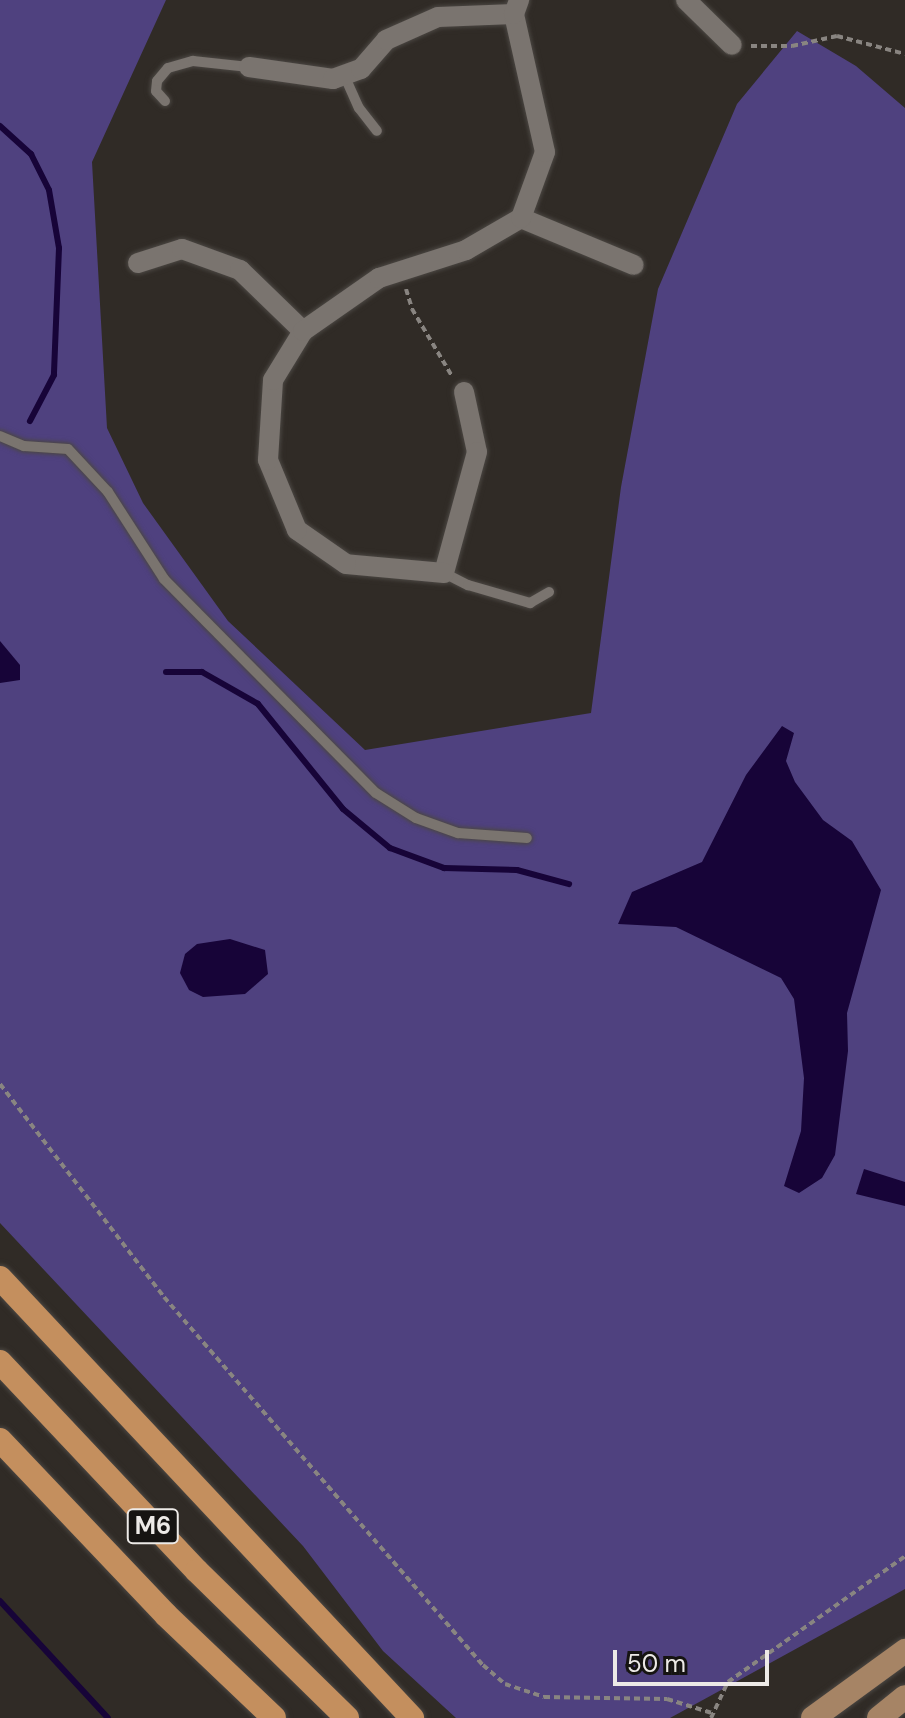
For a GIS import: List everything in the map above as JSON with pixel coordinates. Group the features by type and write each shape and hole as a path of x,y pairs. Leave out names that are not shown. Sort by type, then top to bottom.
{"highway":[{"path":"0,1278 412,1718"},
{"name":"M6","path":"0,1362 197,1571 347,1718"},
{"name":"M6","path":"0,1440 166,1615 274,1718"}],"main road":[{"path":"813,1718 905,1651"},
{"path":"879,1718 905,1697"}],"street":[{"path":"686,0 732,45"},
{"path":"249,67 345,77 361,69 386,40 438,17 517,7 545,152 521,218 466,250 379,278 303,331 273,380 268,460 297,530 346,564 444,573 477,452 464,392"},
{"path":"521,218 634,265"},
{"path":"138,263 182,249 240,270 303,331"}],"lane":[{"path":"165,101 156,91 157,81 168,68 207,60 249,67"},
{"path":"345,77 359,108 377,131"},
{"path":"0,436 24,446 68,449 108,492 164,579 376,793 416,818 458,833 527,838"},
{"path":"444,573 468,585 530,603 549,592"}],"path":[{"path":"732,45 792,46 837,36 905,54"},
{"path":"401,271 412,309 464,392"},
{"path":"0,1084 164,1297 483,1665 505,1684 544,1697 667,1699 711,1716 728,1682 905,1556"}],"shaded area":[{"path":"0,0 166,0 92,162 107,428 143,503 228,621 365,750 591,713 621,487 658,289 737,104 797,31 856,66 905,108 905,1589 670,1718 456,1718 383,1651 303,1546 0,1223"},
{"path":"0,641 20,665 20,680 0,683"},
{"path":"782,726 794,733 786,761 795,782 823,820 852,841 881,890 847,1013 848,1051 835,1155 822,1178 799,1193 784,1186 801,1131 804,1078 794,999 781,978 676,927 618,924 632,892 702,862 746,775"},
{"path":"230,939 265,950 268,974 245,994 203,997 189,990 180,973 185,954 197,944"},
{"path":"864,1169 905,1182 905,1206 856,1194"}],"waterway":[{"path":"0,126 31,154 49,190 59,248 54,375 30,421"},
{"path":"166,672 202,672 258,704 343,809 390,848 444,868 517,870 569,884"},
{"path":"0,1601 108,1718"}]}
